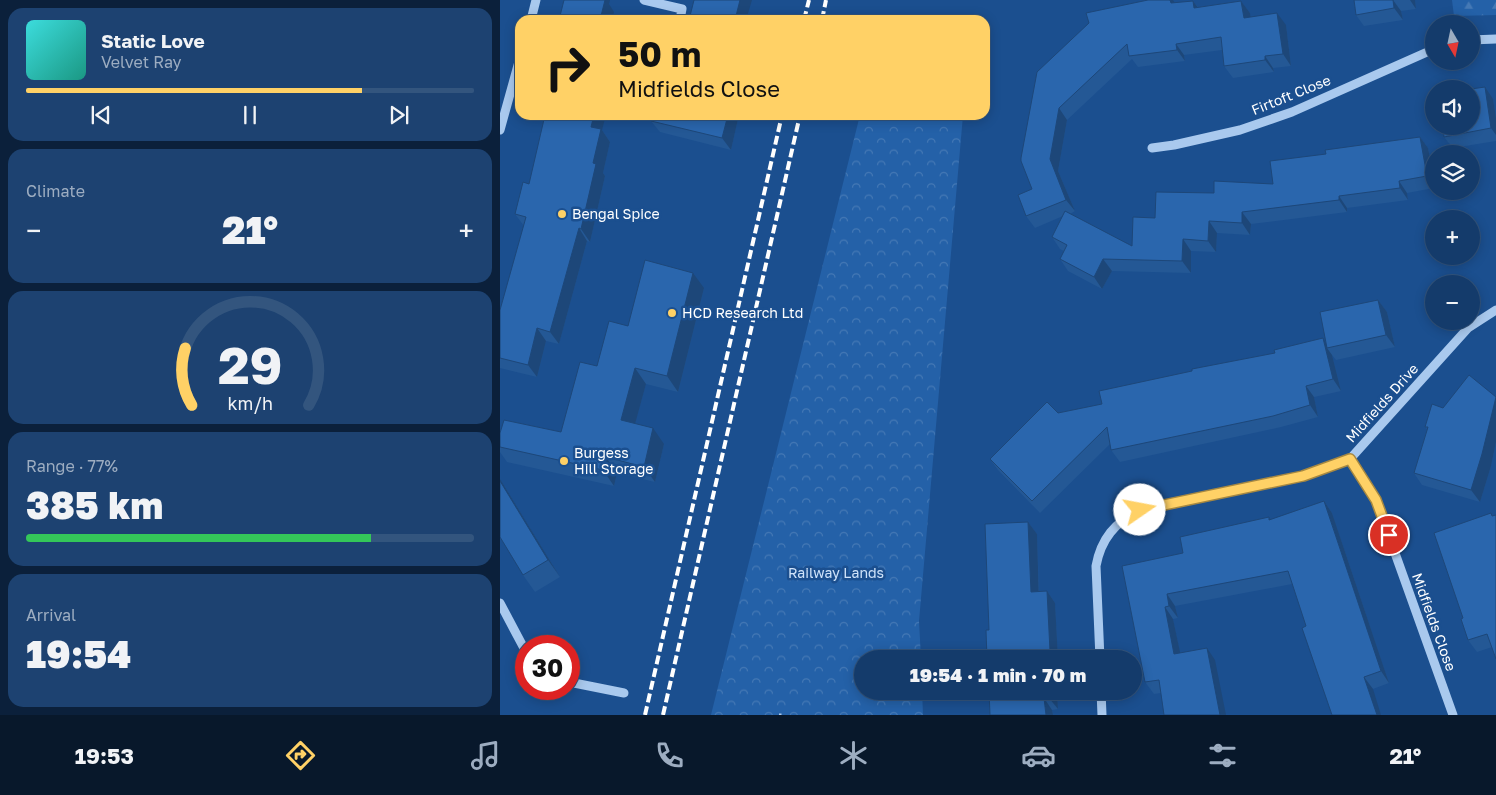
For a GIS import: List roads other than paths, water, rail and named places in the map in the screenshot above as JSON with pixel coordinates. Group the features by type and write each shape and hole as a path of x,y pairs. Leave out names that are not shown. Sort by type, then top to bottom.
{"street":[{"path":"532,15 536,0"},
{"path":"644,0 683,5"},
{"path":"1480,40 1496,39"},
{"name":"Firtoft Close","path":"1152,148 1240,130 1292,112 1425,54"},
{"path":"500,130 515,76"},
{"name":"Midfields Drive","path":"1100,650 1096,566 1104,540 1120,521 1140,510 1303,476 1350,459 1468,328 1496,310"},
{"name":"Midfields Close","path":"1350,459 1376,500 1453,715"},
{"path":"500,603 517,635"},
{"path":"580,684 624,693"},
{"path":"1101,700 1102,715"}],"railway":[{"path":"805,15 809,0"},
{"path":"823,15 826,0"},
{"path":"645,715 781,120"},
{"path":"663,715 799,120"}],"place":[{"name":"Bengal Spice","path":"562,214"},
{"name":"HCD Research Ltd","path":"672,313"},
{"name":"Burgess Hill Storage","path":"564,461"}],"park label":[{"name":"Railway Lands","path":"836,573"}]}
